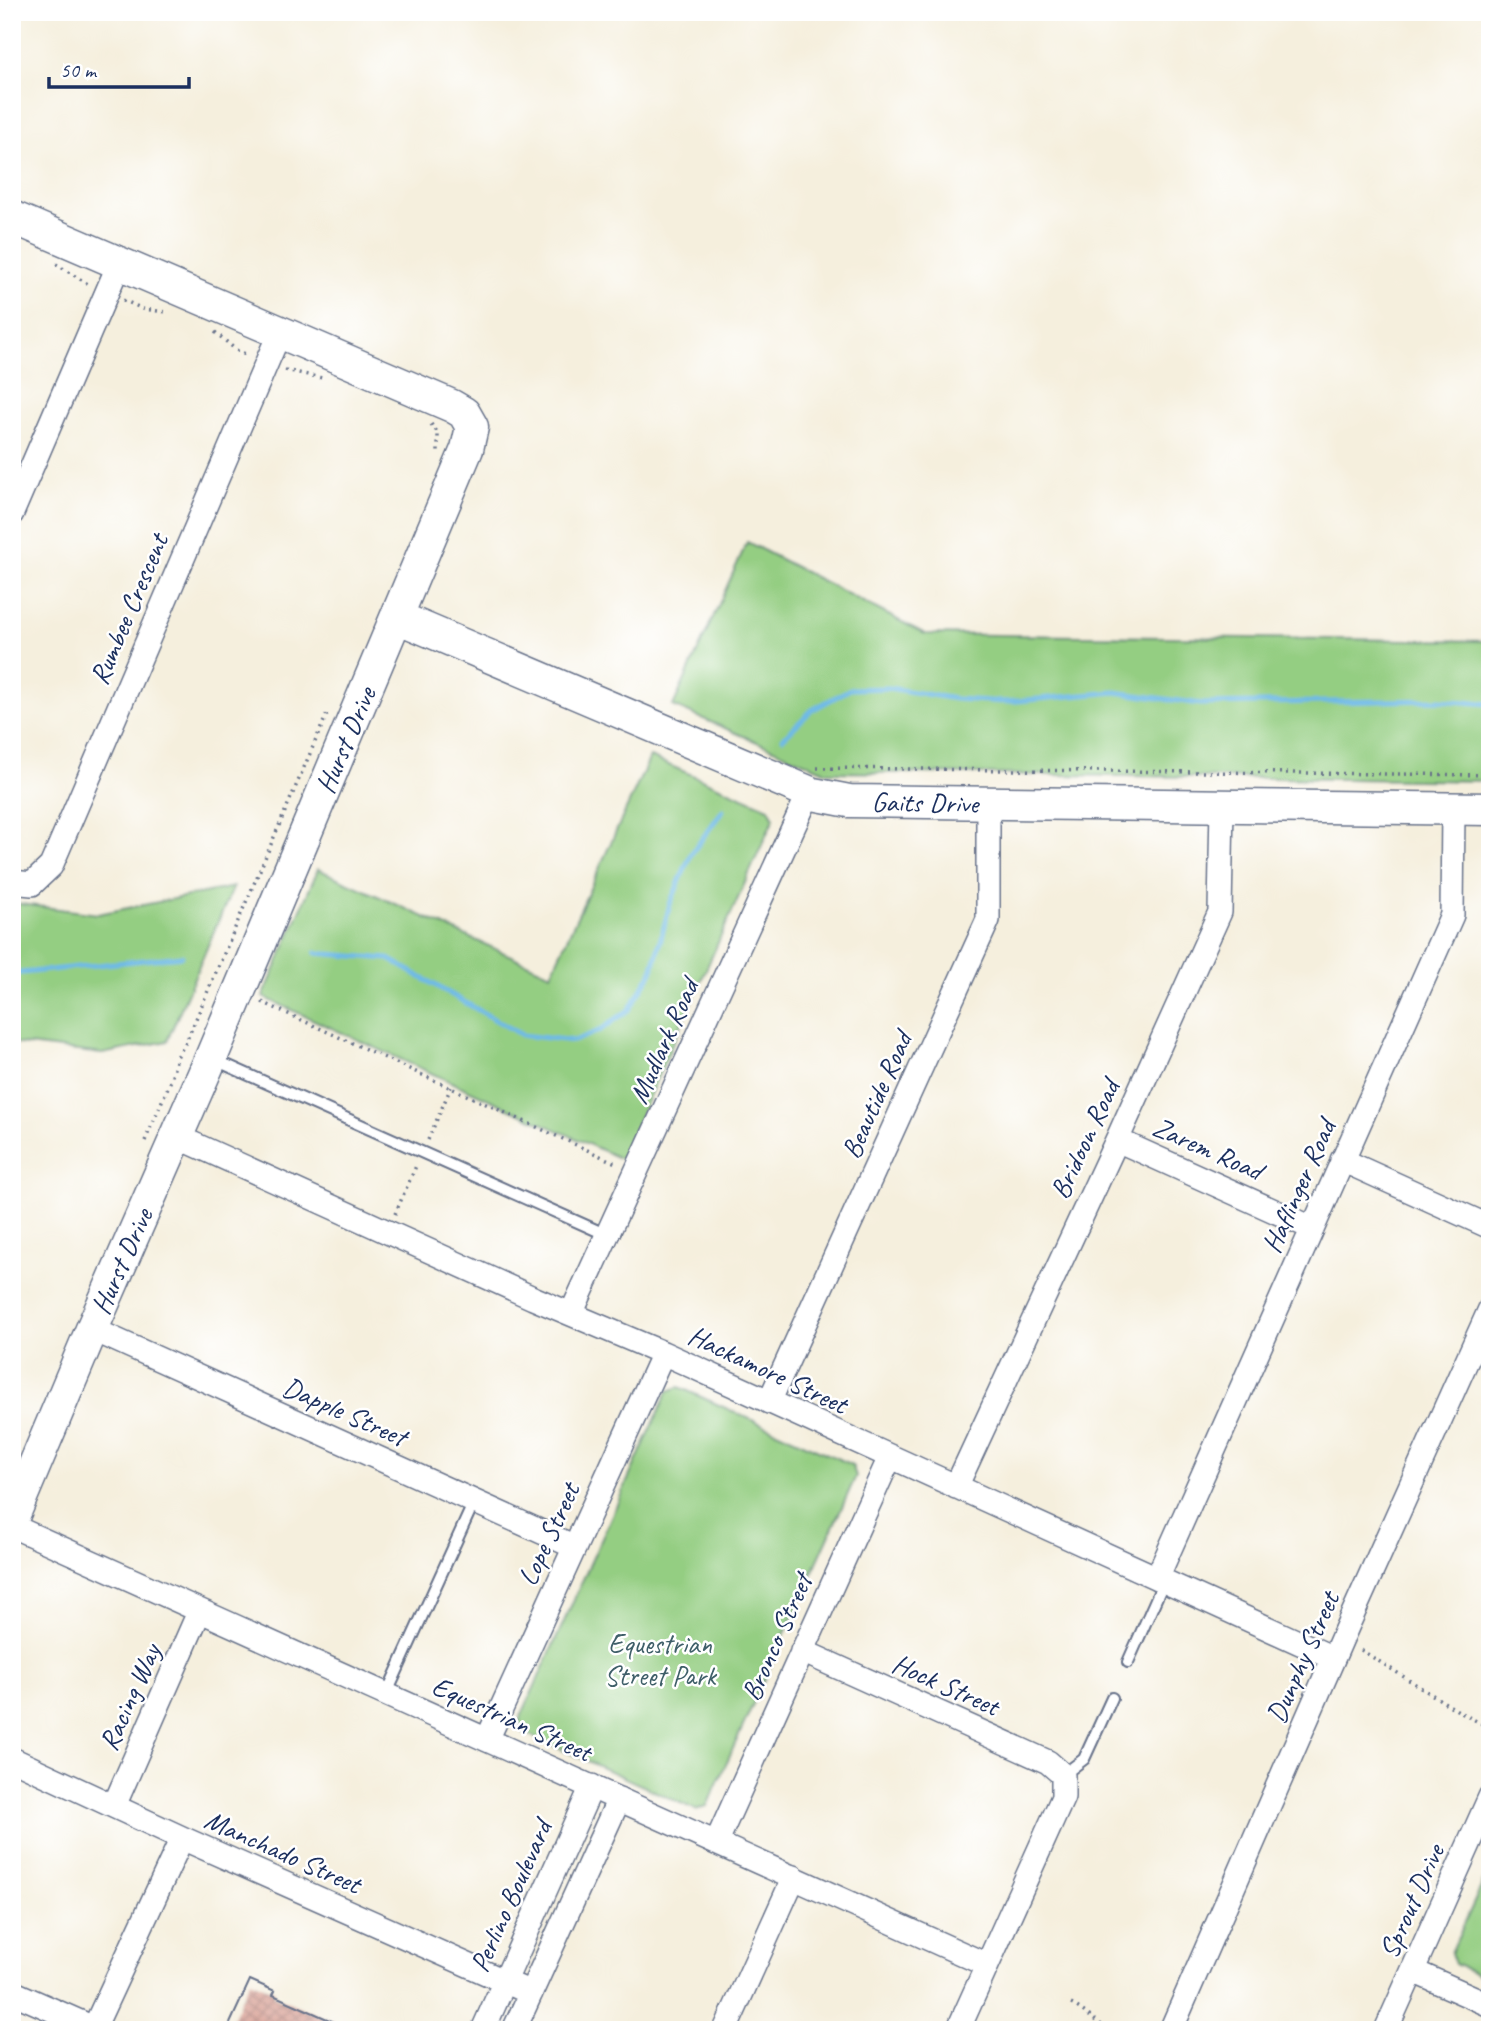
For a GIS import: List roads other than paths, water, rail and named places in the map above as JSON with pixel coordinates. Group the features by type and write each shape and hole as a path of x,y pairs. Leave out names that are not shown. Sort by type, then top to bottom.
{"street":[{"name":"Hurst Drive","path":"12,217 279,334 452,406 464,413 472,427 467,449 238,991 198,1050 176,1136 12,1519"},
{"path":"12,513 119,264"},
{"name":"Rumbee Crescent","path":"12,881 32,884 51,866 279,334"},
{"name":"Gaits Drive","path":"397,617 810,780 849,802 1490,809"},
{"name":"Mudlark Road","path":"571,1314 810,780"},
{"name":"Beautide Road","path":"769,1402 988,920 988,803"},
{"name":"Bridoon Road","path":"956,1487 1220,912 1222,805"},
{"name":"Haflinger Road","path":"1161,1579 1312,1228 1452,915 1453,809"},
{"name":"Hackamore Street","path":"176,1136 1161,1579 1338,1648"},
{"name":"Zarem Road","path":"1117,1140 1312,1228"},
{"path":"1342,1160 1490,1227"},
{"name":"Dunphy Street","path":"1171,2030 1490,1309"},
{"name":"Dapple Street","path":"92,1329 575,1546"},
{"name":"Lope Street","path":"487,1740 663,1353"},
{"name":"Bronco Street","path":"717,1842 890,1457"},
{"name":"Equestrian Street","path":"12,1526 987,1965"},
{"name":"Racing Way","path":"114,1806 199,1612"},
{"name":"Hock Street","path":"802,1651 1048,1762 1063,1775"},
{"name":"Manchado Street","path":"12,1759 182,1839 531,1993"},
{"path":"958,2030 1063,1797 1063,1775"},
{"name":"Perlino Boulevard","path":"482,2030 593,1786"},
{"name":"Sprout Drive","path":"1386,2030 1490,1797"},
{"path":"514,2030 619,1799"},
{"path":"12,1992 96,2029 182,1839"},
{"path":"725,2030 794,1877"},
{"path":"1413,1971 1490,2005"}],"lane":[{"path":"198,1050 607,1236"},
{"path":"386,1695 474,1502"},
{"name":"Haflinger Road","path":"1128,1662 1161,1579"},
{"path":"1063,1775 1084,1759 1112,1698"}],"waterway":[{"path":"783,738 812,710 850,689 889,688 955,699 1006,702 1115,692 1201,704 1439,700 1490,704"},
{"path":"316,953 389,959 522,1035 574,1041 599,1031 629,1010 652,972 670,904 691,854 723,810"},
{"path":"12,974 182,956"}],"park label":[{"name":"Equestrian Street Park","path":"660,1659"}]}
